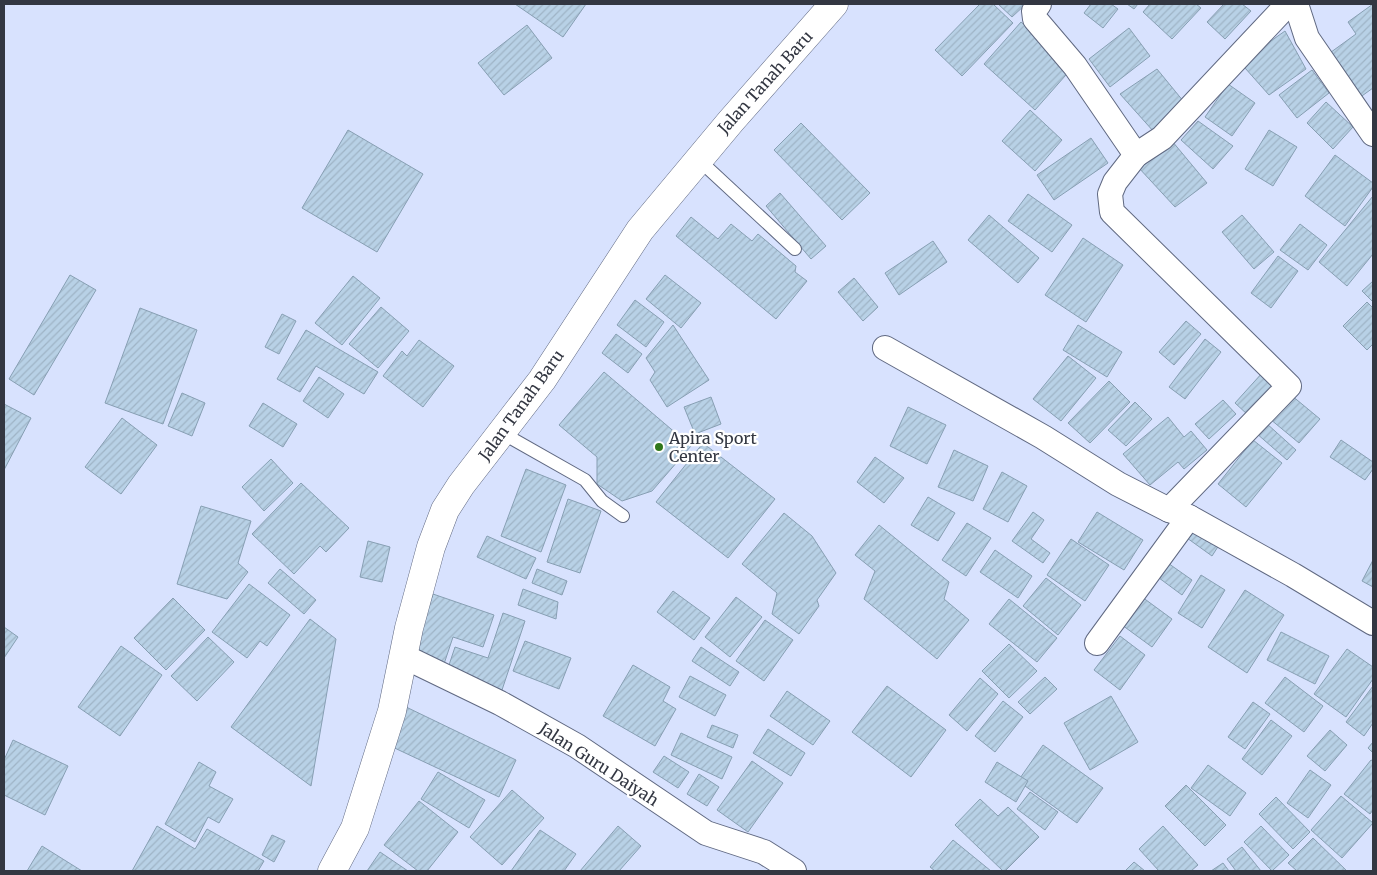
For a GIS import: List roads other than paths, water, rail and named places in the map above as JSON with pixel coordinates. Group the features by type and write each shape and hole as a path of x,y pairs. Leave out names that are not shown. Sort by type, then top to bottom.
{"main road":[{"name":"Jalan Tanah Baru","path":"332,871 355,828 392,712 403,656 431,548 445,510 461,485 542,380 640,230 698,159 834,4"}],"street":[{"path":"1039,4 1034,11 1035,19 1075,66 1136,155"},
{"path":"1097,643 1179,514 1289,386 1112,212 1110,194 1115,182 1136,155 1162,138 1288,4"},
{"path":"1296,4 1307,38 1373,134"},
{"path":"885,348 1034,432 1118,484 1179,514 1373,623"},
{"name":"Jalan Guru Daiyah","path":"403,656 500,703 577,746 706,833 758,862 794,871"}],"lane":[{"path":"698,159 795,249"},
{"path":"502,434 586,480 602,501 623,516"}],"place":[{"name":"Apira Sport Center","path":"659,447"}]}
